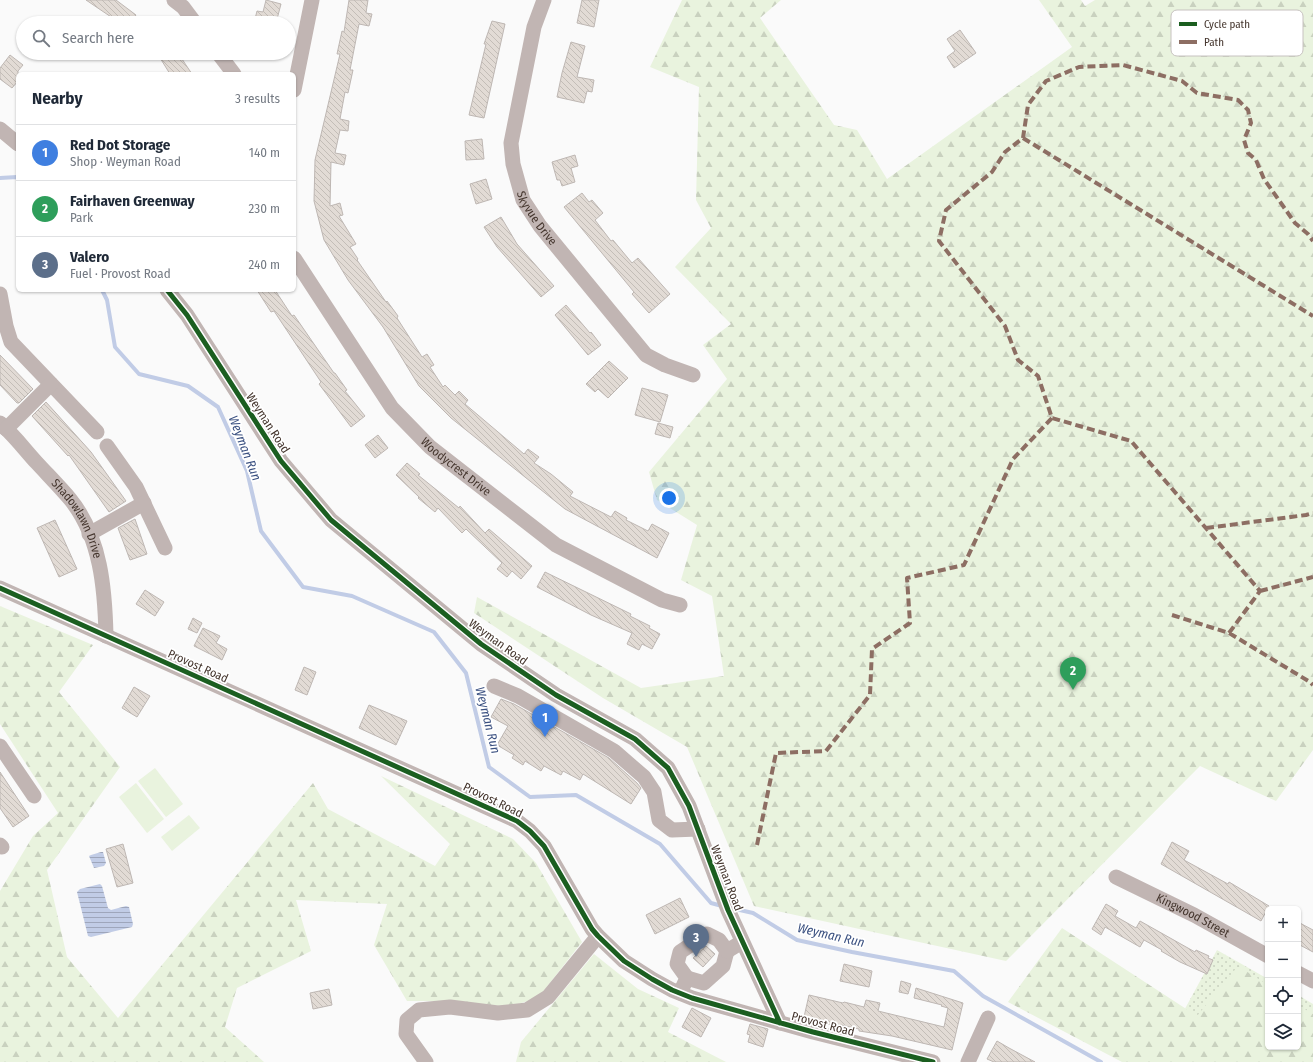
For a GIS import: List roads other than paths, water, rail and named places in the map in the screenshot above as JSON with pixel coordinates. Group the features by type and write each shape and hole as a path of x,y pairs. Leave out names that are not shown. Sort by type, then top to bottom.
{"street":[{"path":"174,0 183,7 190,16"},
{"path":"296,80 312,0"},
{"name":"Skyvue Drive","path":"544,0 534,26 511,143 513,164 524,200 540,226 646,355 665,365 693,375"},
{"path":"223,60 232,72"},
{"path":"0,129 16,142"},
{"name":"Woodycrest Drive","path":"296,261 392,408 430,447 556,545 662,600 680,605"},
{"name":"Weyman Road","path":"168,292 187,315 281,461 330,520 481,644 556,695 635,739 668,768 689,806 720,889 780,1023"},
{"path":"0,294 6,326 11,342 97,432"},
{"path":"3,426 51,384"},
{"name":"Shadowlawn Drive","path":"3,426 71,500 84,521 97,554 102,575 105,602 106,636"},
{"path":"107,446 136,487 165,548"},
{"path":"89,534 144,503"},
{"name":"Provost Road","path":"0,588 517,821 530,831 544,846 592,929 630,964 652,980 692,998 813,1032 933,1062"},
{"path":"494,686 518,696 614,750 644,777 651,787 654,792 659,820 672,830 698,829"},
{"path":"2,754 34,796"},
{"name":"Kingwood Street","path":"1116,877 1194,915 1265,954"},
{"path":"727,951 719,940 707,934 680,952 677,964 687,978 704,983 723,966 727,951 742,940"},
{"path":"426,1062 406,1034 407,1020 419,1010 450,1007 498,1013 527,1010 548,997 598,936"},
{"path":"1301,975 1313,981"},
{"path":"680,993 687,978"},
{"path":"968,1062 988,1018"}],"water":[{"path":"103,852 106,863 104,866 94,868 89,856"},
{"path":"100,884 102,886 108,908 111,910 126,906 129,907 133,924 132,927 91,937 88,936 77,892 80,889"}],"waterway":[{"name":"Weyman Run","path":"0,178 16,177"},
{"name":"Weyman Run","path":"103,292 107,300 115,347 139,374 188,386 218,407 247,471 261,531 303,587 352,596 434,632 466,673 489,767 530,797 576,795 660,844 711,903 722,906"},
{"name":"Weyman Run","path":"731,908 753,913 797,940 954,971 983,996 1101,1062"}],"place":[{"name":"Fairhaven Greenway","path":"1073,690"},
{"name":"Red Dot Storage","path":"545,737"},
{"name":"Valero","path":"696,957"}]}
